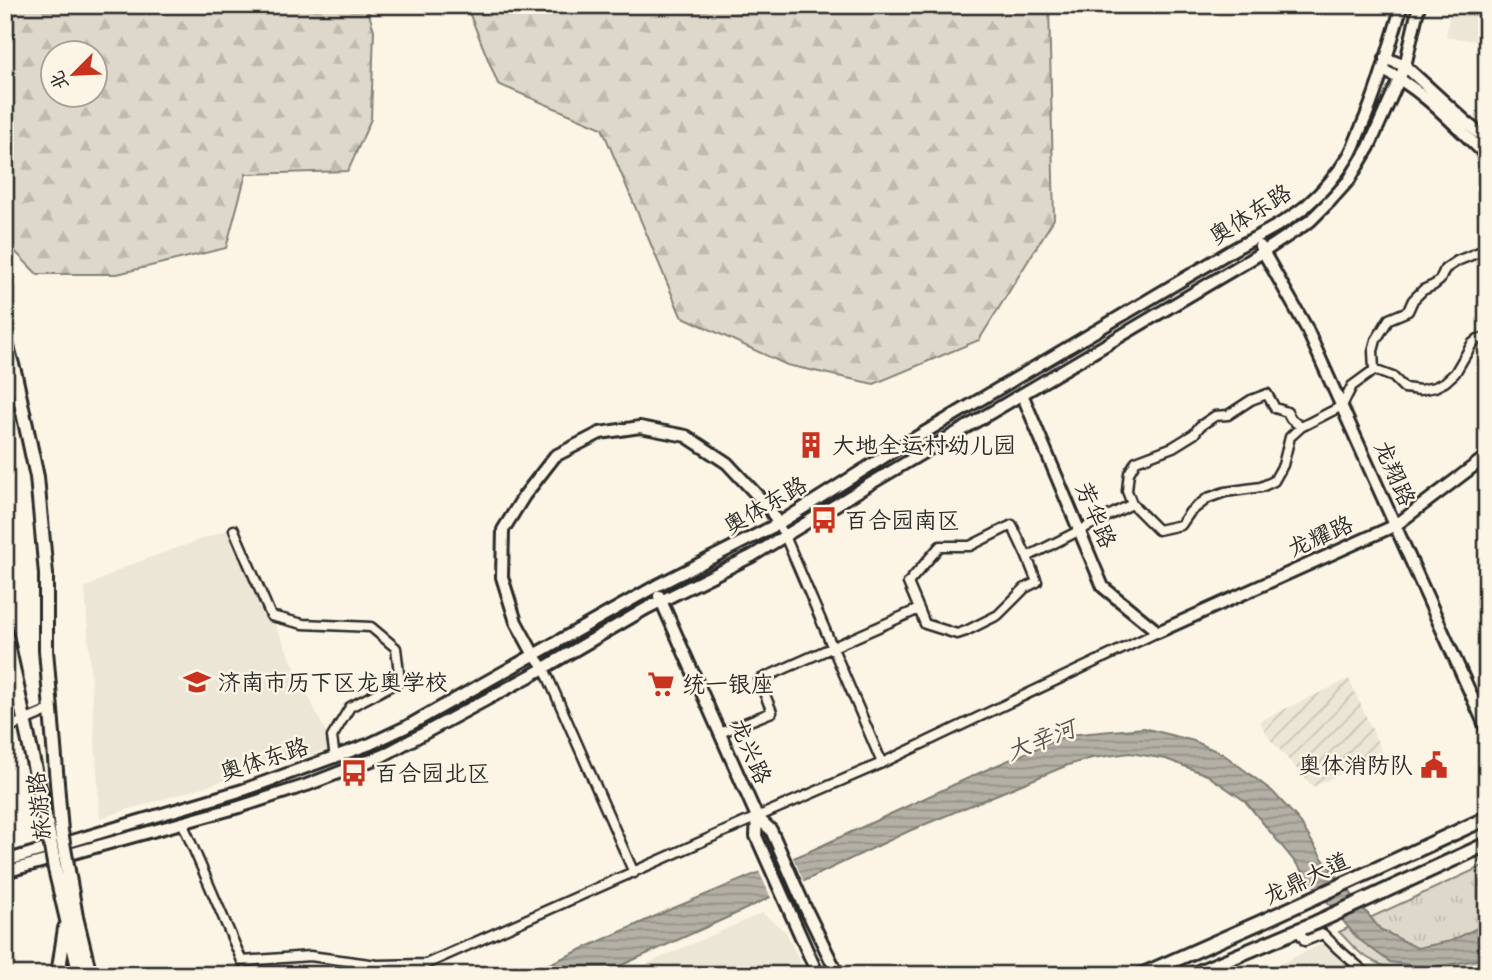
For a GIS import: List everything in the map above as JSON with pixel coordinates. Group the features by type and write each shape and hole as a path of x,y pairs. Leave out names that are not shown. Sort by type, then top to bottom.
{"main road":[{"name":"奥体东路","path":"5,861 243,790 335,758 407,727 656,586 778,524 895,450 1282,223 1328,184 1349,157 1384,70 1385,58 1402,5"},
{"path":"5,872 239,807 307,785 382,755 544,668 647,608 752,556 1264,251 1310,221 1332,200 1349,180 1370,147 1405,66 1419,5"},
{"path":"1385,58 1405,66 1487,141"},
{"path":"1384,70 1399,78 1433,105 1487,156"},
{"name":"龙翔路","path":"1255,238 1306,327 1487,730"},
{"name":"旅游路","path":"5,340 37,477 46,574 46,650 55,833"},
{"name":"芳华路","path":"1021,394 1103,587 1158,632"},
{"path":"534,656 516,622 502,577 503,530 524,496 555,456 600,433 640,427 686,436 727,463 770,509 778,524"},
{"name":"龙耀路","path":"1158,632 1396,525 1487,456"},
{"name":"龙兴路","path":"656,586 757,817 771,830 838,975"},
{"name":"旅游路","path":"5,631 55,833 66,921 80,975"},
{"name":"龙兴路","path":"757,817 756,836 818,975"},
{"name":"龙鼎大道","path":"1141,975 1487,818"},
{"name":"龙鼎大道","path":"1191,975 1315,923 1487,844"},
{"name":"旅游路","path":"61,867 90,975"},
{"path":"58,975 66,921"}],"street":[{"path":"1374,370 1373,352 1376,340 1389,319 1408,311 1413,300 1440,280 1445,269 1470,255 1487,251"},
{"path":"1374,370 1393,377 1404,388 1420,390 1435,387 1455,373 1472,344 1478,339 1487,338"},
{"path":"1301,427 1287,412 1275,408 1267,394 1251,400 1228,415 1215,416 1173,447 1136,461 1129,473 1127,491 1132,505 1158,530 1181,524 1190,512 1208,498 1225,492 1261,487 1274,481 1283,465 1290,437 1301,427 1342,406 1352,386 1374,370"},
{"path":"1027,557 1132,505"},
{"path":"778,524 883,763"},
{"path":"1012,525 1037,582 1025,588 998,615 957,634 925,624 919,609 908,583 940,546 970,546 1012,525"},
{"path":"234,530 271,616 303,624 371,627 396,648 400,681 350,707 332,737 335,758"},
{"path":"720,733 772,712 759,680 919,609"},
{"path":"182,822 242,961 310,956 377,965 426,964 883,763 1158,632"},
{"path":"534,656 544,668 634,873"},
{"path":"5,729 50,710"},
{"path":"1297,930 1305,941 1323,934 1368,975"}],"shaded area":[{"path":"1451,5 1487,5 1487,42 1446,37"},
{"name":"济南市历下区龙奥学校","path":"230,529 333,748 100,818 85,588 127,566"},
{"path":"1349,679 1383,754 1313,787 1269,738 1260,721"},
{"path":"1144,728 1194,741 1223,754 1272,791 1298,819 1322,858 1380,929 1417,948 1451,941 1487,923 1487,954 1476,960 1429,968 1390,962 1357,938 1245,801 1207,775 1166,759 1130,753 1092,758 1068,765 909,831 600,975 525,975 1068,735"},
{"path":"762,913 786,932 806,975 622,975"},
{"path":"1324,943 1358,975 1278,975 1273,967"}],"green space":[{"path":"5,5 366,5 374,30 371,119 348,171 246,174 226,248 117,274 37,274 5,241"},
{"path":"466,5 1049,5 1054,219 979,340 874,384 787,365 681,316 602,128 498,84"},
{"path":"1487,864 1487,961 1440,974 1392,969 1363,955 1339,932"}],"pier":[{"path":"792,855 805,884 772,900 758,869"}],"place":[{"name":"大地全运村幼儿园","path":"811,445"},
{"name":"百合园南区","path":"824,520"},
{"name":"济南市历下区龙奥学校","path":"197,682"},
{"name":"统一银座","path":"661,684"},
{"name":"奥体消防队","path":"1434,765"},
{"name":"百合园北区","path":"354,773"}],"water label":[{"name":"大辛河","path":"1041,740"}]}
